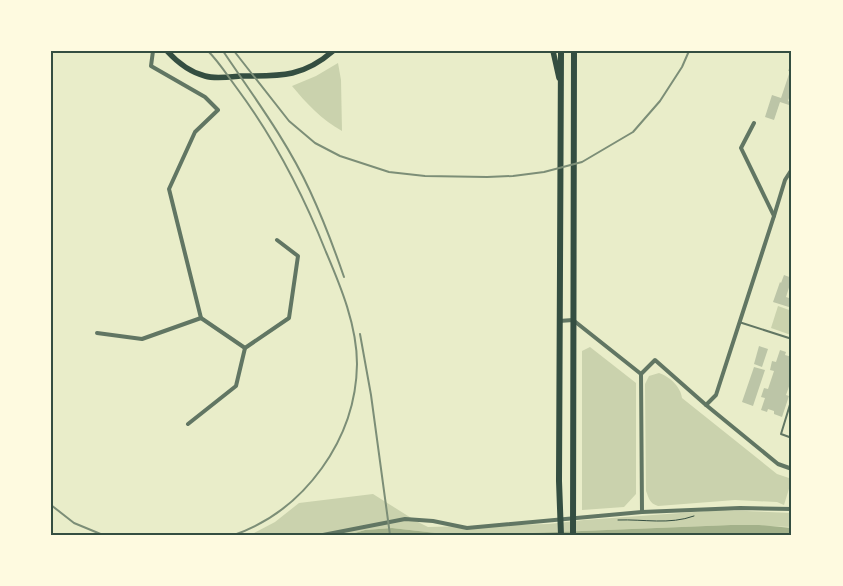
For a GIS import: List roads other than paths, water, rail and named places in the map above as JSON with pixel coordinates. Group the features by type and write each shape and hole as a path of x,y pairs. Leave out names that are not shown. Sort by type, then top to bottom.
{"main road":[{"path":"167,51 180,64 193,72 207,77 288,75 307,69 333,51"},
{"path":"552,51 561,84"},
{"path":"560,535 561,51"},
{"path":"573,535 574,51"}],"street":[{"path":"153,51 151,66 205,97 218,110 195,132 169,189 201,318 245,348"},
{"path":"754,123 741,148 774,216"},
{"path":"706,406 716,395 785,180 792,168"},
{"path":"188,424 236,386 245,348 289,318 298,256 277,240"},
{"path":"97,333 142,339 201,318"},
{"path":"560,321 573,320 641,374"},
{"path":"642,512 641,374 655,360 706,406 778,464 792,469"},
{"path":"323,535 405,519 433,521 467,528 642,512 740,508 792,509"}],"lane":[{"path":"739,322 792,339"},
{"path":"792,398 781,434 792,438"}],"railway":[{"path":"208,51 263,126 287,167 317,230 351,321 357,364 354,392 347,419 336,444 322,468 304,490 283,508 260,524 234,535"},
{"path":"223,51 291,154 324,223 344,277"},
{"path":"234,51 289,121 315,143 340,156 389,172 425,176 487,177 544,172 582,162 633,132 660,101 682,67 689,51"},
{"path":"360,334 371,395 390,535"},
{"path":"51,505 74,523 103,535"}]}
